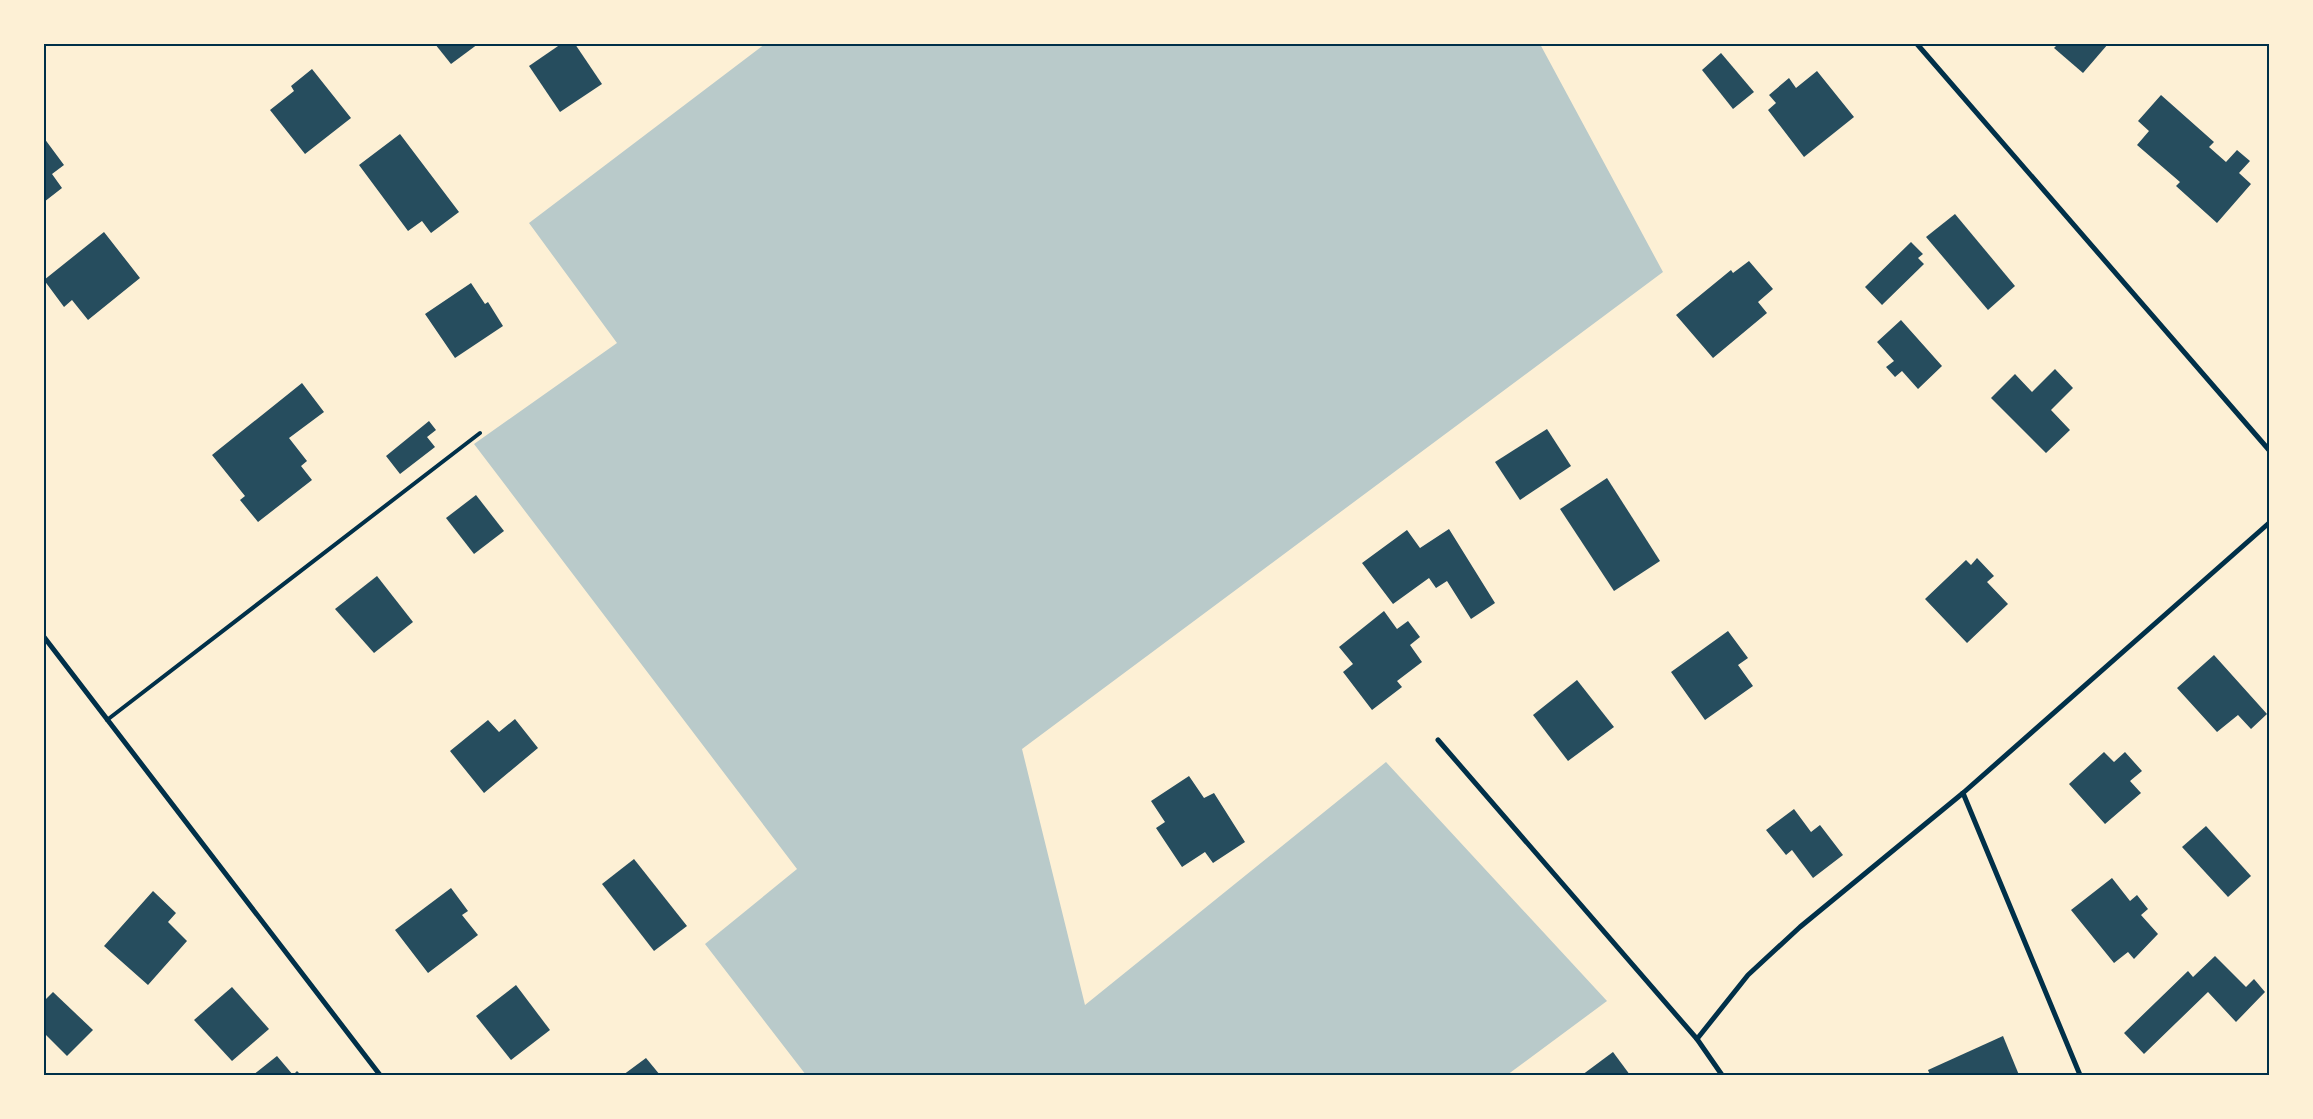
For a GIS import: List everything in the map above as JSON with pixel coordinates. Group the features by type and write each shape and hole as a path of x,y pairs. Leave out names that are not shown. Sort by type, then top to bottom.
{"street":[{"path":"1917,44 2269,450"},
{"path":"1697,1039 1748,975 1800,927 1963,793 2269,523"},
{"path":"44,637 380,1075"},
{"path":"1438,740 1697,1039 1722,1075"},
{"path":"1963,793 2080,1075"}],"lane":[{"path":"107,720 480,433"}],"shaded area":[{"path":"765,44 1540,44 1663,272 1022,749 1085,1005 1386,762 1607,1001 1507,1075 806,1075 705,944 797,869 474,444 617,343 529,223"}],"building":[{"path":"435,44 478,44 451,64"},
{"path":"561,44 575,44 602,84 560,112 529,66"},
{"path":"2058,44 2108,44 2083,73 2054,48"},
{"path":"1721,53 1754,92 1733,109 1702,70"},
{"path":"312,69 351,118 305,154 270,110 294,91 291,86"},
{"path":"1817,71 1854,117 1804,157 1768,110 1776,103 1769,95 1789,78 1796,88"},
{"path":"2161,95 2214,142 2209,147 2226,162 2237,150 2250,161 2239,173 2251,184 2217,223 2176,186 2180,182 2137,145 2149,131 2138,121"},
{"path":"400,134 459,212 431,233 422,221 408,231 359,165"},
{"path":"44,138 64,165 52,174 62,188 44,202"},
{"path":"1955,214 2015,286 1988,310 1926,237"},
{"path":"104,232 140,278 88,320 72,300 64,307 44,280"},
{"path":"1911,242 1923,254 1918,258 1924,264 1882,305 1865,287"},
{"path":"1749,261 1773,289 1758,302 1767,313 1713,358 1676,315 1731,270 1733,273"},
{"path":"471,283 485,304 488,302 503,326 455,358 425,314"},
{"path":"1901,320 1942,366 1918,389 1902,371 1895,377 1886,367 1894,361 1877,342"},
{"path":"2055,369 2073,388 2051,410 2070,430 2046,453 1991,398 2015,374 2032,392"},
{"path":"302,383 324,412 289,438 307,461 301,466 312,480 258,522 240,500 245,496 212,455"},
{"path":"429,421 436,430 427,437 435,447 400,474 386,456"},
{"path":"1547,429 1571,466 1520,500 1495,462"},
{"path":"1607,478 1660,561 1614,591 1560,509"},
{"path":"476,495 504,531 474,554 446,518"},
{"path":"1449,529 1495,603 1471,619 1447,581 1436,588 1429,578 1393,604 1362,563 1407,530 1420,548"},
{"path":"1977,558 1994,576 1987,582 2008,604 1967,643 1925,599 1966,560 1971,565"},
{"path":"377,576 413,622 374,653 335,609"},
{"path":"1384,611 1397,629 1408,621 1420,637 1410,645 1422,662 1397,681 1402,687 1372,710 1343,672 1353,664 1339,647"},
{"path":"1728,631 1748,658 1738,665 1753,686 1705,720 1671,672"},
{"path":"2214,655 2267,714 2251,729 2238,715 2217,732 2177,688"},
{"path":"1577,680 1614,727 1568,761 1533,715"},
{"path":"515,719 538,748 484,793 450,751 488,720 499,732"},
{"path":"2104,752 2114,762 2125,752 2142,771 2130,781 2141,793 2105,824 2069,784"},
{"path":"1189,776 1204,798 1214,793 1245,842 1213,863 1205,852 1182,867 1156,828 1165,822 1151,801"},
{"path":"1794,809 1811,832 1820,825 1843,855 1813,878 1792,850 1786,855 1766,830"},
{"path":"2206,826 2251,876 2228,897 2182,847"},
{"path":"634,859 687,926 654,951 602,884"},
{"path":"2112,878 2130,901 2137,895 2148,909 2141,915 2158,934 2134,959 2128,952 2114,963 2071,910"},
{"path":"451,888 468,911 462,915 478,935 428,973 395,930"},
{"path":"153,891 176,913 168,922 187,941 148,985 104,946"},
{"path":"2215,956 2246,987 2254,979 2265,992 2236,1022 2208,992 2144,1054 2124,1033 2188,971 2193,977"},
{"path":"516,985 550,1030 511,1060 476,1016"},
{"path":"232,987 269,1029 232,1061 194,1020"},
{"path":"53,992 93,1030 67,1056 44,1033 44,1001"},
{"path":"2003,1036 2019,1075 1930,1075 1928,1070"},
{"path":"1613,1052 1630,1075 1582,1075"},
{"path":"277,1056 293,1075 253,1075"},
{"path":"646,1058 660,1075 623,1075"},
{"path":"297,1071 301,1075 293,1075"}]}
